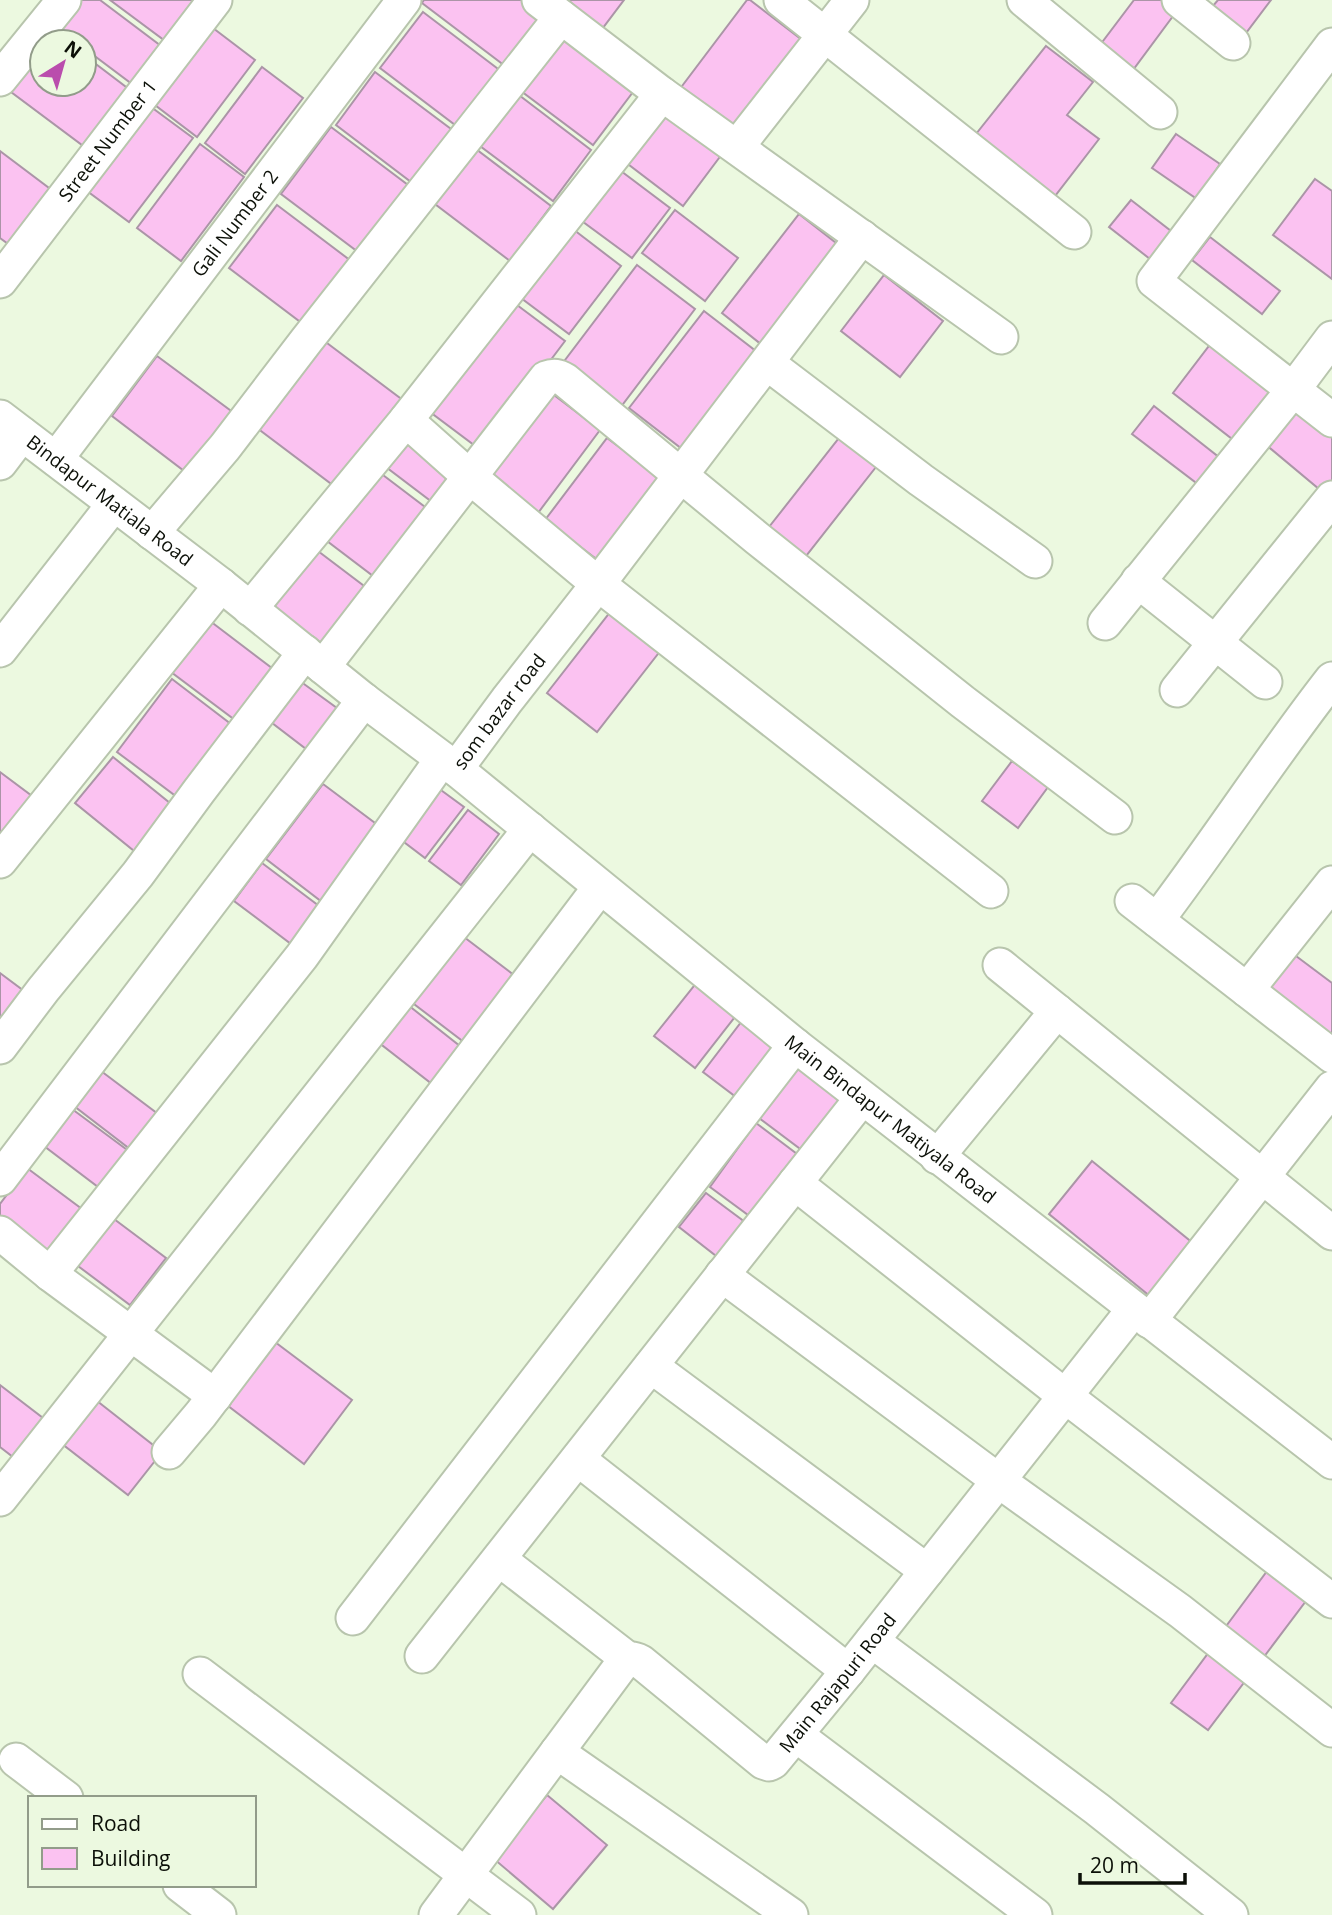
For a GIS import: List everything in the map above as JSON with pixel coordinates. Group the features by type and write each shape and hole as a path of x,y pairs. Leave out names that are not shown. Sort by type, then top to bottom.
{"street":[{"path":"0,79 64,0"},
{"name":"Street Number 1","path":"0,281 215,0"},
{"name":"Gali Number 2","path":"60,453 404,0"},
{"path":"781,0 1074,232"},
{"path":"737,147 852,0"},
{"path":"1024,0 1160,112"},
{"path":"1179,0 1233,43"},
{"path":"152,533 225,447 306,341 550,9 662,94 1001,337"},
{"path":"1332,46 1154,281 1332,420"},
{"path":"250,609 406,420 662,94"},
{"name":"som bazar road","path":"220,585 449,764 507,700 598,584 862,237"},
{"path":"1105,624 1332,338"},
{"path":"767,363 921,480 1035,561"},
{"path":"0,1047 138,874 199,791 470,477 547,378 552,376 565,380 941,685 1115,817"},
{"path":"406,420 598,584 991,891"},
{"path":"0,463 11,425"},
{"name":"Bindapur Matiala Road","path":"11,425 60,453 114,504 220,585"},
{"path":"1177,690 1332,498"},
{"path":"0,650 114,504"},
{"path":"1138,581 1265,682"},
{"path":"0,861 220,585"},
{"path":"1332,679 1203,859 1144,911 1332,1056"},
{"path":"0,1179 364,700"},
{"path":"50,1274 302,956 449,764"},
{"name":"Main Bindapur Matiyala Road","path":"449,764 794,1045 1332,1462"},
{"path":"0,1499 530,829"},
{"path":"1247,990 1332,883"},
{"path":"169,1452 215,1396 600,887"},
{"path":"1000,965 1332,1233"},
{"path":"937,1157 1057,1011"},
{"path":"353,1618 794,1045"},
{"name":"Main Rajapuri Road","path":"499,1559 628,1659 634,1658 641,1662 763,1762 773,1762 1065,1396 1142,1315 1262,1178 1332,1088"},
{"path":"422,1656 862,1098"},
{"path":"795,1183 1065,1396 1332,1601"},
{"path":"0,1233 50,1274 215,1396"},
{"path":"722,1275 1180,1611 1332,1730"},
{"path":"651,1366 927,1572"},
{"path":"578,1458 848,1671"},
{"path":"872,1641 1097,1809 1231,1915"},
{"path":"436,1915 628,1659"},
{"path":"200,1674 519,1915"},
{"path":"796,1735 1035,1915"},
{"path":"557,1752 791,1915"},
{"path":"16,1760 63,1796"},
{"path":"183,1887 219,1915"}],"building":[{"path":"72,0 100,0 169,52 140,90 98,58 98,28 57,28 53,25"},
{"path":"110,0 213,0 176,49"},
{"path":"424,0 527,0 553,20 513,72 422,3"},
{"path":"571,0 624,0 596,37 563,12"},
{"path":"747,0 806,43 732,142 673,98"},
{"path":"1134,0 1168,0 1179,8 1130,74 1097,49"},
{"path":"1218,0 1271,0 1246,33 1212,7"},
{"path":"423,12 510,78 467,134 380,68"},
{"path":"209,25 255,60 197,137 151,102"},
{"path":"563,27 639,84 593,145 517,88"},
{"path":"1046,46 1093,82 1067,115 1099,139 1055,196 976,134"},
{"path":"28,52 28,98 98,98 98,66 130,90 86,148 3,86"},
{"path":"262,67 303,98 245,174 205,143"},
{"path":"375,72 459,135 419,188 336,125"},
{"path":"511,89 591,150 553,201 472,140"},
{"path":"147,104 193,138 129,222 83,188"},
{"path":"659,107 722,154 683,206 620,158"},
{"path":"331,127 416,191 366,258 281,194"},
{"path":"1176,134 1220,164 1197,199 1152,168"},
{"path":"468,143 551,206 510,261 427,198"},
{"path":"200,144 244,177 181,261 137,228"},
{"path":"0,151 53,191 11,246 0,238"},
{"path":"609,162 670,208 632,258 571,213"},
{"path":"1315,179 1332,191 1332,279 1273,235"},
{"path":"1131,200 1171,231 1150,259 1109,227"},
{"path":"277,205 359,267 311,330 229,268"},
{"path":"675,210 738,258 705,301 642,253"},
{"path":"799,214 845,250 767,349 722,313"},
{"path":"565,223 621,266 569,334 513,292"},
{"path":"1210,237 1280,291 1262,314 1192,260"},
{"path":"637,265 695,309 620,408 562,364"},
{"path":"884,275 943,321 900,377 841,331"},
{"path":"513,302 565,341 482,451 430,412"},
{"path":"704,311 761,355 686,452 629,408"},
{"path":"319,337 404,401 338,489 253,425"},
{"path":"1212,342 1276,391 1236,442 1173,393"},
{"path":"157,356 242,419 196,480 112,416"},
{"path":"546,389 600,430 538,513 483,472"},
{"path":"1154,406 1220,458 1199,485 1132,434"},
{"path":"1296,407 1332,437 1332,486 1325,494 1265,444"},
{"path":"408,430 458,473 436,505 382,464"},
{"path":"607,438 661,478 599,561 545,520"},
{"path":"839,438 876,467 806,556 769,527"},
{"path":"379,472 433,513 381,582 327,541"},
{"path":"310,545 372,592 326,653 264,606"},
{"path":"611,611 661,650 597,732 547,693"},
{"path":"210,621 281,675 243,726 171,672"},
{"path":"293,676 341,711 310,752 263,716"},
{"path":"172,679 240,731 185,803 117,752"},
{"path":"113,757 181,812 144,859 75,803"},
{"path":"1012,761 1048,787 1018,828 982,801"},
{"path":"0,772 36,799 0,842"},
{"path":"323,784 383,829 326,905 266,859"},
{"path":"434,785 464,807 425,858 396,836"},
{"path":"468,810 499,834 461,885 429,861"},
{"path":"262,863 327,912 299,950 234,901"},
{"path":"460,934 523,982 473,1049 410,1001"},
{"path":"1288,950 1332,983 1332,1052 1255,994"},
{"path":"0,973 28,994 0,1029"},
{"path":"698,981 738,1013 695,1068 654,1036"},
{"path":"408,1005 470,1054 441,1091 378,1042"},
{"path":"745,1017 782,1044 740,1100 703,1072"},
{"path":"797,1066 846,1102 807,1154 759,1118"},
{"path":"101,1071 166,1120 139,1156 74,1106"},
{"path":"72,1109 138,1158 110,1196 44,1146"},
{"path":"756,1123 805,1160 759,1223 710,1187"},
{"path":"1092,1161 1194,1244 1151,1297 1049,1214"},
{"path":"27,1168 90,1215 57,1259 0,1216 0,1204"},
{"path":"706,1193 757,1231 729,1266 679,1227"},
{"path":"106,1213 166,1258 130,1305 70,1260"},
{"path":"267,1336 352,1400 304,1464 219,1399"},
{"path":"0,1385 43,1418 13,1457 0,1447"},
{"path":"92,1397 162,1452 128,1495 57,1440"},
{"path":"1273,1563 1312,1593 1260,1662 1221,1633"},
{"path":"1215,1644 1252,1672 1208,1730 1171,1703"},
{"path":"547,1795 607,1845 553,1909 494,1859"}]}
